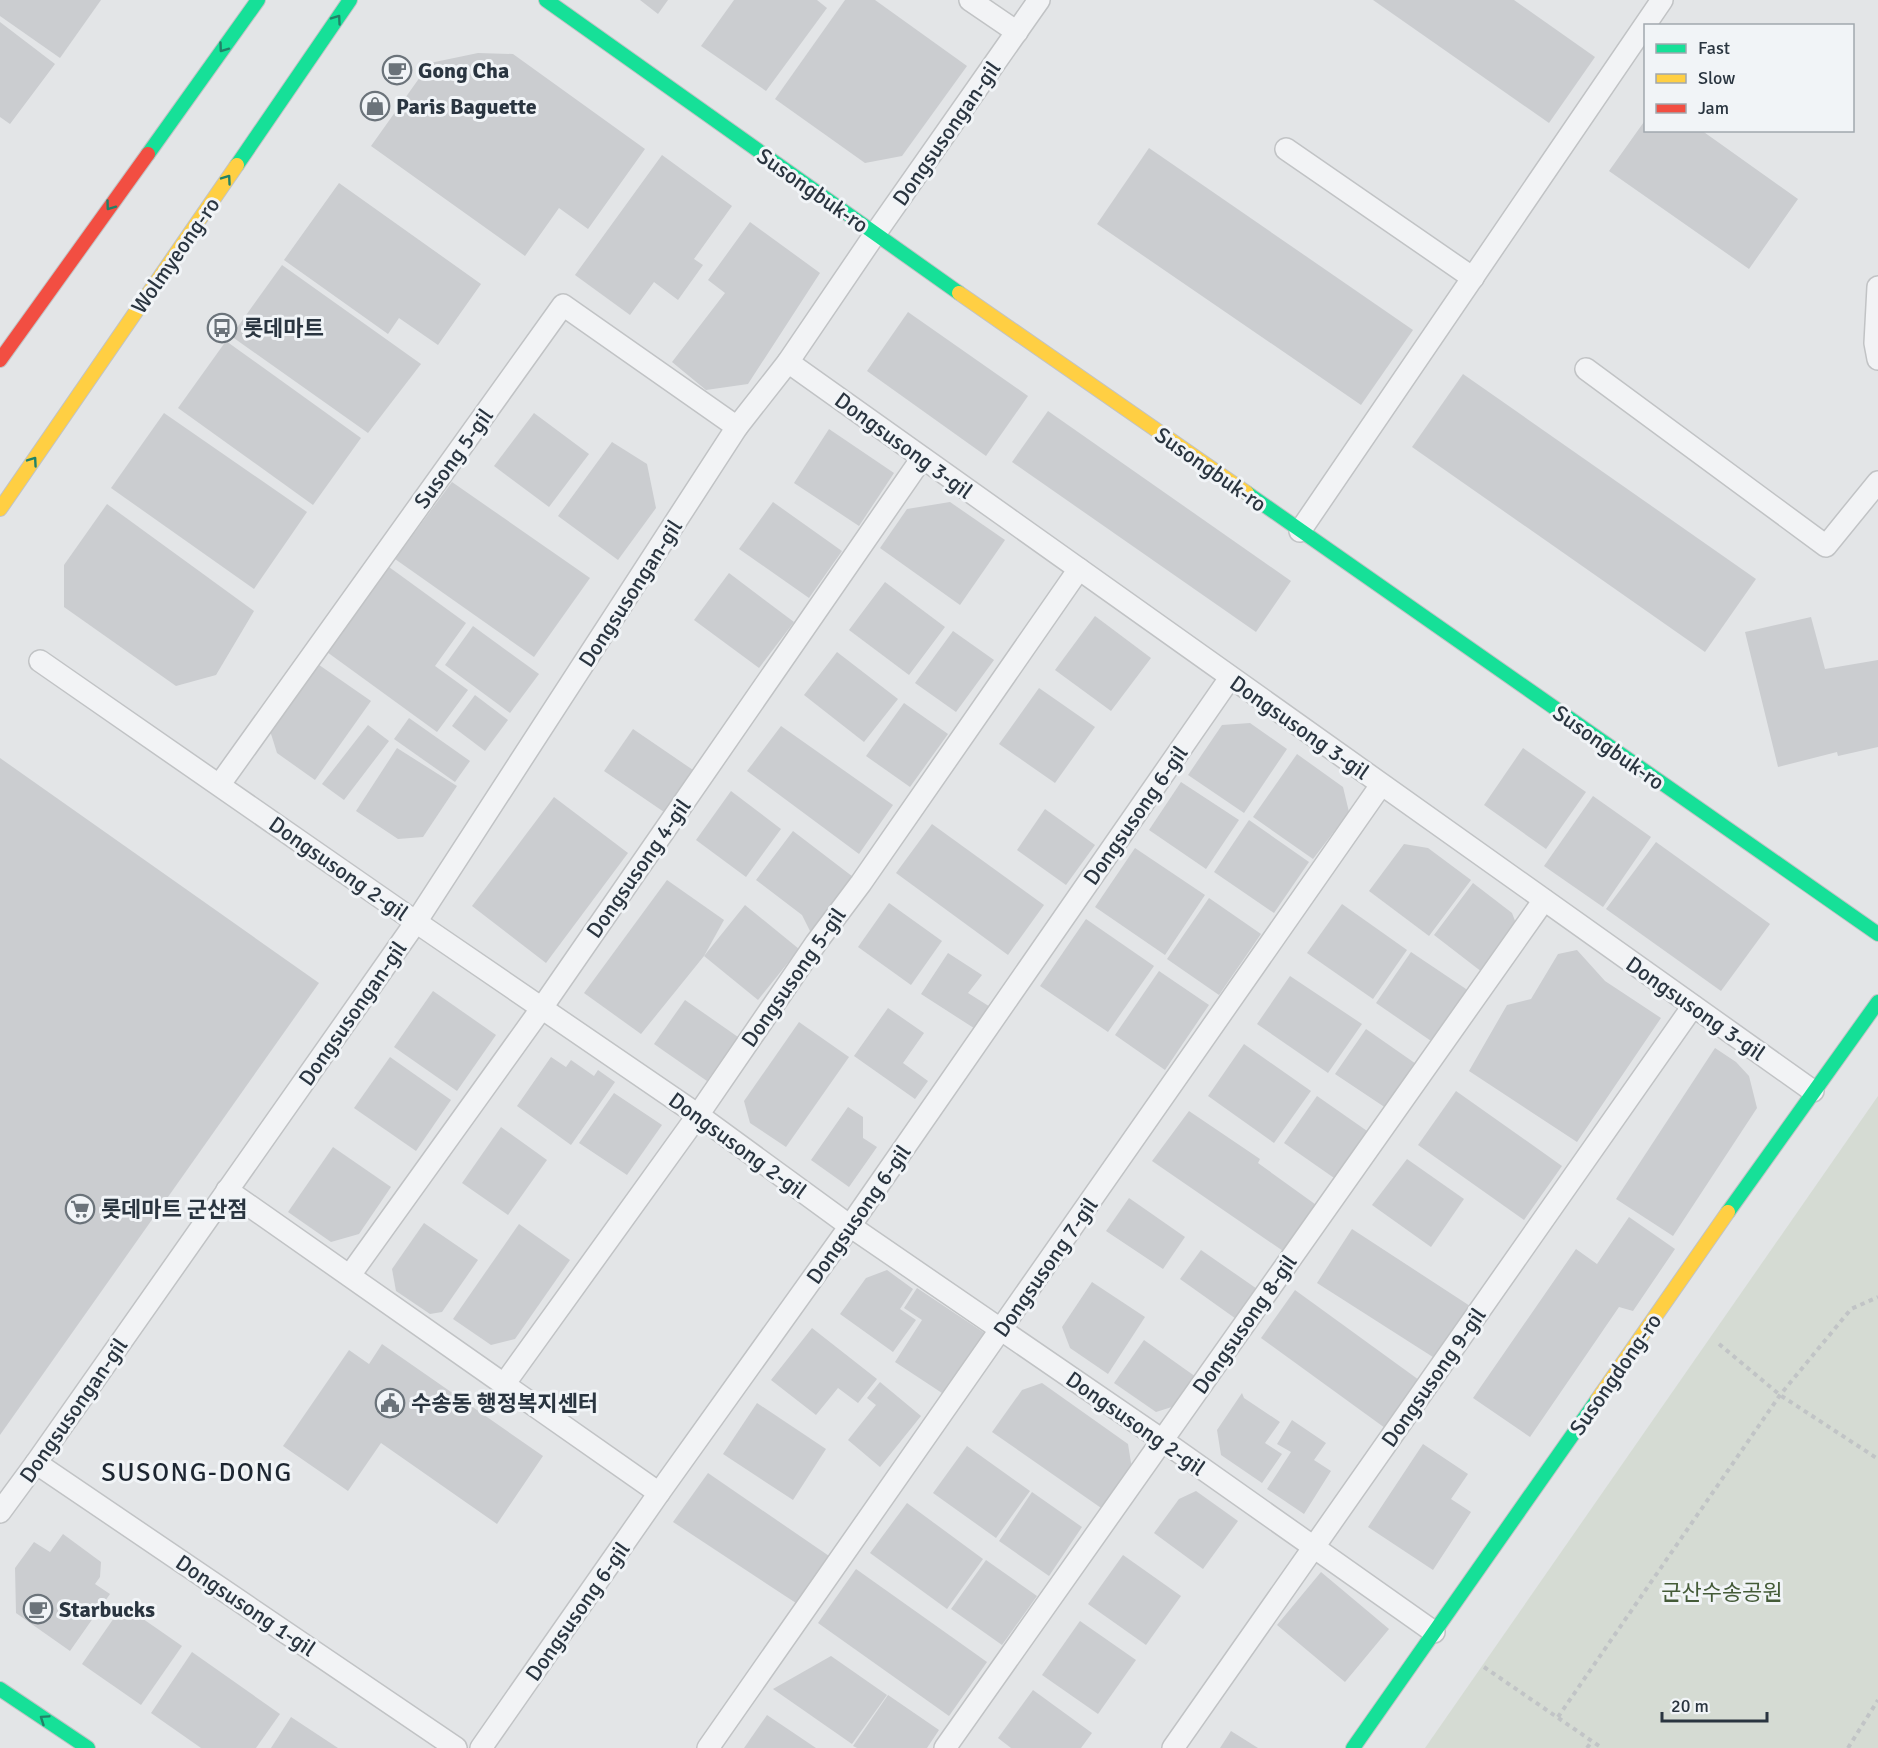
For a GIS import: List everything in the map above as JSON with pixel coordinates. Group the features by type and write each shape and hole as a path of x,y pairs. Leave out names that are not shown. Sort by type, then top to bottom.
{"street":[{"path":"0,360 258,0"},
{"name":"Wolmyeong-ro","path":"0,509 350,0"},
{"name":"Susongbuk-ro","path":"546,0 875,234 1878,934"},
{"name":"Susongdong-ro","path":"1353,1748 1813,1091 1878,1002"},
{"path":"4,1690 88,1748"}],"lane":[{"path":"970,0 1017,32"},
{"name":"Dongsusongan-gil","path":"0,1512 416,922 737,427 788,362 1039,0"},
{"path":"1300,531 1659,1"},
{"path":"1286,149 1473,278"},
{"path":"1878,287 1875,343 1878,359"},
{"name":"Susong 5-gil","path":"220,784 563,305 737,427"},
{"name":"Dongsusong 3-gil","path":"788,362 1813,1091"},
{"path":"1586,369 1826,546 1878,482"},
{"name":"Dongsusong 4-gil","path":"351,1275 541,1009 922,458"},
{"name":"Dongsusong 5-gil","path":"505,1383 698,1115 1079,569"},
{"name":"Dongsusong 2-gil","path":"40,661 541,1009 698,1115 850,1226 1162,1440 1434,1632"},
{"name":"Dongsusong 6-gil","path":"481,1748 659,1493 850,1226 1230,678"},
{"name":"Dongsusong 7-gil","path":"708,1748 1381,785"},
{"name":"Dongsusong 8-gil","path":"945,1748 1544,900"},
{"name":"Dongsusong 9-gil","path":"1173,1748 1693,1006"},
{"path":"227,1190 659,1493"},
{"name":"Dongsusong 1-gil","path":"36,1463 456,1748"}],"path":[{"path":"1558,1717 1780,1395 1851,1309 1878,1297"},
{"path":"1719,1344 1780,1395 1878,1459"},
{"path":"1484,1667 1602,1748"},
{"path":"1848,1748 1878,1700"},
{"path":"1587,1748 1592,1741"}],"green space":[{"name":"군산수송공원","path":"1878,1096 1878,1748 1425,1748"}],"building":[{"path":"0,0 101,0 60,58 0,16"},
{"path":"640,0 668,0 658,14"},
{"path":"734,0 817,0 827,8 766,91 701,46"},
{"path":"845,0 875,0 967,66 902,156 865,163 775,99"},
{"path":"1373,0 1514,0 1595,57 1549,123"},
{"path":"0,22 55,64 10,124 0,117"},
{"path":"478,53 513,54 645,149 588,229 559,208 525,256 371,146 430,63"},
{"path":"1644,122 1644,132 1704,132 1798,199 1749,269 1609,171"},
{"path":"1149,148 1413,330 1361,405 1097,224"},
{"path":"662,155 732,206 694,259 703,265 678,300 654,282 630,315 575,275"},
{"path":"339,183 481,284 438,345 399,318 388,334 284,260"},
{"path":"750,222 820,273 748,384 706,390 672,362 725,293 708,280"},
{"path":"282,265 421,364 368,433 231,336"},
{"path":"908,312 1028,396 986,456 867,371"},
{"path":"226,341 361,438 313,505 178,408"},
{"path":"1463,374 1756,579 1705,652 1412,447"},
{"path":"1048,411 1291,581 1256,632 1012,462"},
{"path":"164,413 307,512 254,589 111,488"},
{"path":"534,413 589,454 549,507 494,466"},
{"path":"829,429 894,473 859,526 794,483"},
{"path":"612,442 647,464 656,508 618,560 558,516"},
{"path":"452,482 590,578 534,657 395,559"},
{"path":"773,502 842,551 809,598 739,549"},
{"path":"950,502 1005,540 960,605 880,548 907,509"},
{"path":"107,504 254,611 216,675 176,686 64,607 64,565"},
{"path":"389,567 466,623 435,666 468,690 437,732 327,652"},
{"path":"729,573 794,622 759,668 694,620"},
{"path":"885,582 945,627 909,675 849,630"},
{"path":"1095,616 1151,658 1111,711 1055,670"},
{"path":"1811,617 1825,669 1878,660 1878,747 1838,756 1837,752 1778,767 1745,632"},
{"path":"473,626 539,674 510,713 445,665"},
{"path":"953,631 994,660 956,712 915,683"},
{"path":"837,652 898,699 864,742 804,695"},
{"path":"309,658 371,701 315,780 277,753 266,718"},
{"path":"1039,688 1095,727 1055,783 999,744"},
{"path":"475,695 508,720 485,751 452,726"},
{"path":"904,703 948,734 910,787 866,756"},
{"path":"409,718 470,761 455,782 394,739"},
{"path":"1250,723 1287,749 1244,813 1188,775 1222,725"},
{"path":"368,725 389,741 344,800 322,784"},
{"path":"781,726 893,805 859,854 747,771"},
{"path":"633,729 693,770 664,812 604,771"},
{"path":"397,748 457,786 423,837 398,839 356,811"},
{"path":"1523,748 1586,792 1546,849 1484,805"},
{"path":"1297,754 1343,787 1349,812 1313,859 1253,817"},
{"name":"롯데마트 군산점","path":"0,758 319,983 0,1435"},
{"path":"1181,782 1239,820 1206,869 1149,830"},
{"path":"731,791 781,829 746,877 696,840"},
{"path":"1593,796 1651,837 1603,907 1544,866"},
{"path":"554,797 628,853 546,963 472,906"},
{"path":"1045,809 1095,845 1066,885 1017,850"},
{"path":"1249,820 1309,862 1274,913 1214,872"},
{"path":"932,824 1044,905 1008,955 896,873"},
{"path":"793,831 861,883 816,943 802,915 756,880"},
{"path":"1656,842 1770,924 1721,991 1606,909"},
{"path":"1404,844 1428,848 1471,880 1429,936 1369,891"},
{"path":"1135,848 1205,895 1165,955 1095,907"},
{"path":"667,880 724,920 704,956 641,1034 584,993"},
{"path":"1473,883 1512,913 1517,926 1482,972 1434,935"},
{"path":"1209,898 1261,934 1219,995 1167,959"},
{"path":"889,903 942,941 911,985 858,947"},
{"path":"1342,904 1407,950 1373,999 1307,953"},
{"path":"745,905 799,949 758,1000 704,956"},
{"path":"1086,919 1154,966 1108,1032 1040,986"},
{"path":"1577,950 1605,981 1661,1018 1577,1142 1469,1071 1507,1005 1531,999 1558,954"},
{"path":"1411,952 1469,991 1434,1043 1376,1003"},
{"path":"948,953 982,975 968,993 995,1010 980,1032 921,994"},
{"path":"1159,971 1209,1005 1165,1070 1115,1035"},
{"path":"1290,976 1362,1024 1328,1073 1257,1024"},
{"path":"433,991 496,1035 457,1091 394,1047"},
{"path":"685,1000 738,1037 707,1081 654,1044"},
{"path":"888,1008 924,1033 903,1063 928,1081 915,1099 854,1056"},
{"path":"799,1022 849,1057 786,1147 750,1123 744,1101"},
{"path":"1366,1029 1419,1066 1389,1110 1335,1074"},
{"path":"1244,1044 1311,1091 1274,1143 1208,1096"},
{"path":"1715,1048 1736,1062 1749,1076 1757,1108 1673,1236 1616,1199"},
{"path":"390,1057 451,1100 416,1151 354,1108"},
{"path":"551,1057 566,1067 571,1060 594,1076 598,1070 615,1082 571,1145 517,1106"},
{"path":"1456,1091 1562,1166 1524,1220 1418,1145"},
{"path":"614,1093 662,1125 627,1175 579,1143"},
{"path":"1317,1096 1370,1133 1337,1180 1284,1143"},
{"path":"848,1107 863,1117 863,1138 877,1147 849,1187 811,1160"},
{"path":"1189,1111 1260,1159 1258,1163 1319,1207 1286,1253 1152,1161"},
{"path":"501,1127 547,1160 508,1215 462,1183"},
{"path":"333,1147 391,1187 359,1234 331,1242 288,1212"},
{"path":"1407,1159 1464,1199 1431,1247 1372,1205"},
{"path":"1129,1198 1185,1237 1163,1269 1106,1231"},
{"path":"1629,1217 1675,1249 1633,1311 1619,1307 1530,1437 1473,1398 1576,1249 1597,1264"},
{"path":"424,1223 478,1260 442,1312 430,1314 396,1291 392,1269"},
{"path":"519,1224 570,1260 515,1339 491,1345 453,1319"},
{"path":"1352,1229 1470,1306 1436,1359 1317,1283"},
{"path":"1201,1250 1260,1291 1239,1321 1180,1279"},
{"path":"887,1270 913,1289 900,1309 916,1320 893,1352 840,1314 866,1278"},
{"path":"1092,1282 1145,1317 1108,1374 1070,1348 1062,1327"},
{"path":"917,1288 986,1334 945,1395 895,1362 922,1320 904,1308"},
{"path":"1295,1290 1419,1380 1385,1428 1261,1338"},
{"path":"812,1328 877,1379 858,1403 838,1388 816,1415 771,1380"},
{"path":"1144,1340 1196,1377 1175,1406 1156,1412 1114,1383"},
{"name":"수송동 행정복지센터","path":"382,1344 543,1456 497,1524 381,1443 348,1491 283,1446 349,1350 369,1364"},
{"path":"880,1382 921,1416 880,1467 848,1440 876,1405 867,1398"},
{"path":"1042,1383 1128,1444 1132,1469 1104,1510 992,1432 1022,1390"},
{"path":"1242,1393 1244,1398 1280,1422 1265,1443 1282,1454 1262,1483 1221,1455 1217,1430"},
{"path":"757,1403 826,1449 793,1500 723,1454"},
{"path":"1292,1420 1326,1443 1314,1460 1331,1471 1304,1514 1267,1489 1291,1452 1277,1444"},
{"path":"1423,1444 1468,1474 1451,1499 1471,1512 1433,1570 1368,1527"},
{"path":"967,1446 1030,1491 996,1538 933,1493"},
{"path":"708,1473 832,1558 799,1605 673,1522"},
{"path":"1196,1491 1238,1521 1203,1569 1154,1533 1179,1499"},
{"path":"1032,1492 1082,1527 1049,1576 999,1541"},
{"path":"907,1503 983,1559 947,1609 870,1553"},
{"path":"63,1534 101,1562 100,1577 95,1584 110,1594 70,1651 16,1613 15,1568 34,1542 50,1552"},
{"path":"1123,1555 1181,1596 1146,1645 1088,1604"},
{"path":"986,1560 1037,1596 1002,1645 951,1609"},
{"path":"856,1569 987,1662 949,1716 818,1623"},
{"path":"1321,1572 1389,1629 1345,1682 1277,1625"},
{"path":"123,1605 182,1646 141,1705 82,1664"},
{"path":"1080,1621 1136,1660 1098,1714 1042,1675"},
{"path":"192,1652 280,1714 256,1748 201,1748 151,1713"},
{"path":"831,1656 887,1695 852,1744 773,1689"},
{"path":"1033,1690 1092,1733 1081,1748 1011,1748 998,1738"},
{"path":"888,1695 939,1730 927,1748 857,1748 853,1746"},
{"path":"767,1715 816,1748 744,1748"},
{"path":"291,1717 338,1748 271,1748"},
{"path":"1231,1731 1258,1748 1220,1748"}],"traffic: fast":[{"path":"148,154 258,0"},
{"path":"237,165 350,0"},
{"path":"546,0 959,293"},
{"path":"1247,493 1878,934"},
{"path":"1728,1212 1878,1002"},
{"path":"1353,1748 1597,1400"},
{"path":"0,1689 88,1748"}],"traffic: slow":[{"path":"0,509 237,165"},
{"path":"959,293 1247,493"},
{"path":"1597,1400 1728,1212"}],"traffic: jam":[{"path":"0,360 148,154"}],"place":[{"name":"Gong Cha","path":"397,70"},
{"name":"Paris Baguette","path":"375,106"},
{"name":"롯데마트","path":"222,328"},
{"name":"롯데마트 군산점","path":"80,1209"},
{"name":"수송동 행정복지센터","path":"390,1403"},
{"name":"Starbucks","path":"38,1609"}],"district":[{"name":"SUSONG-DONG","path":"197,1472"}]}
